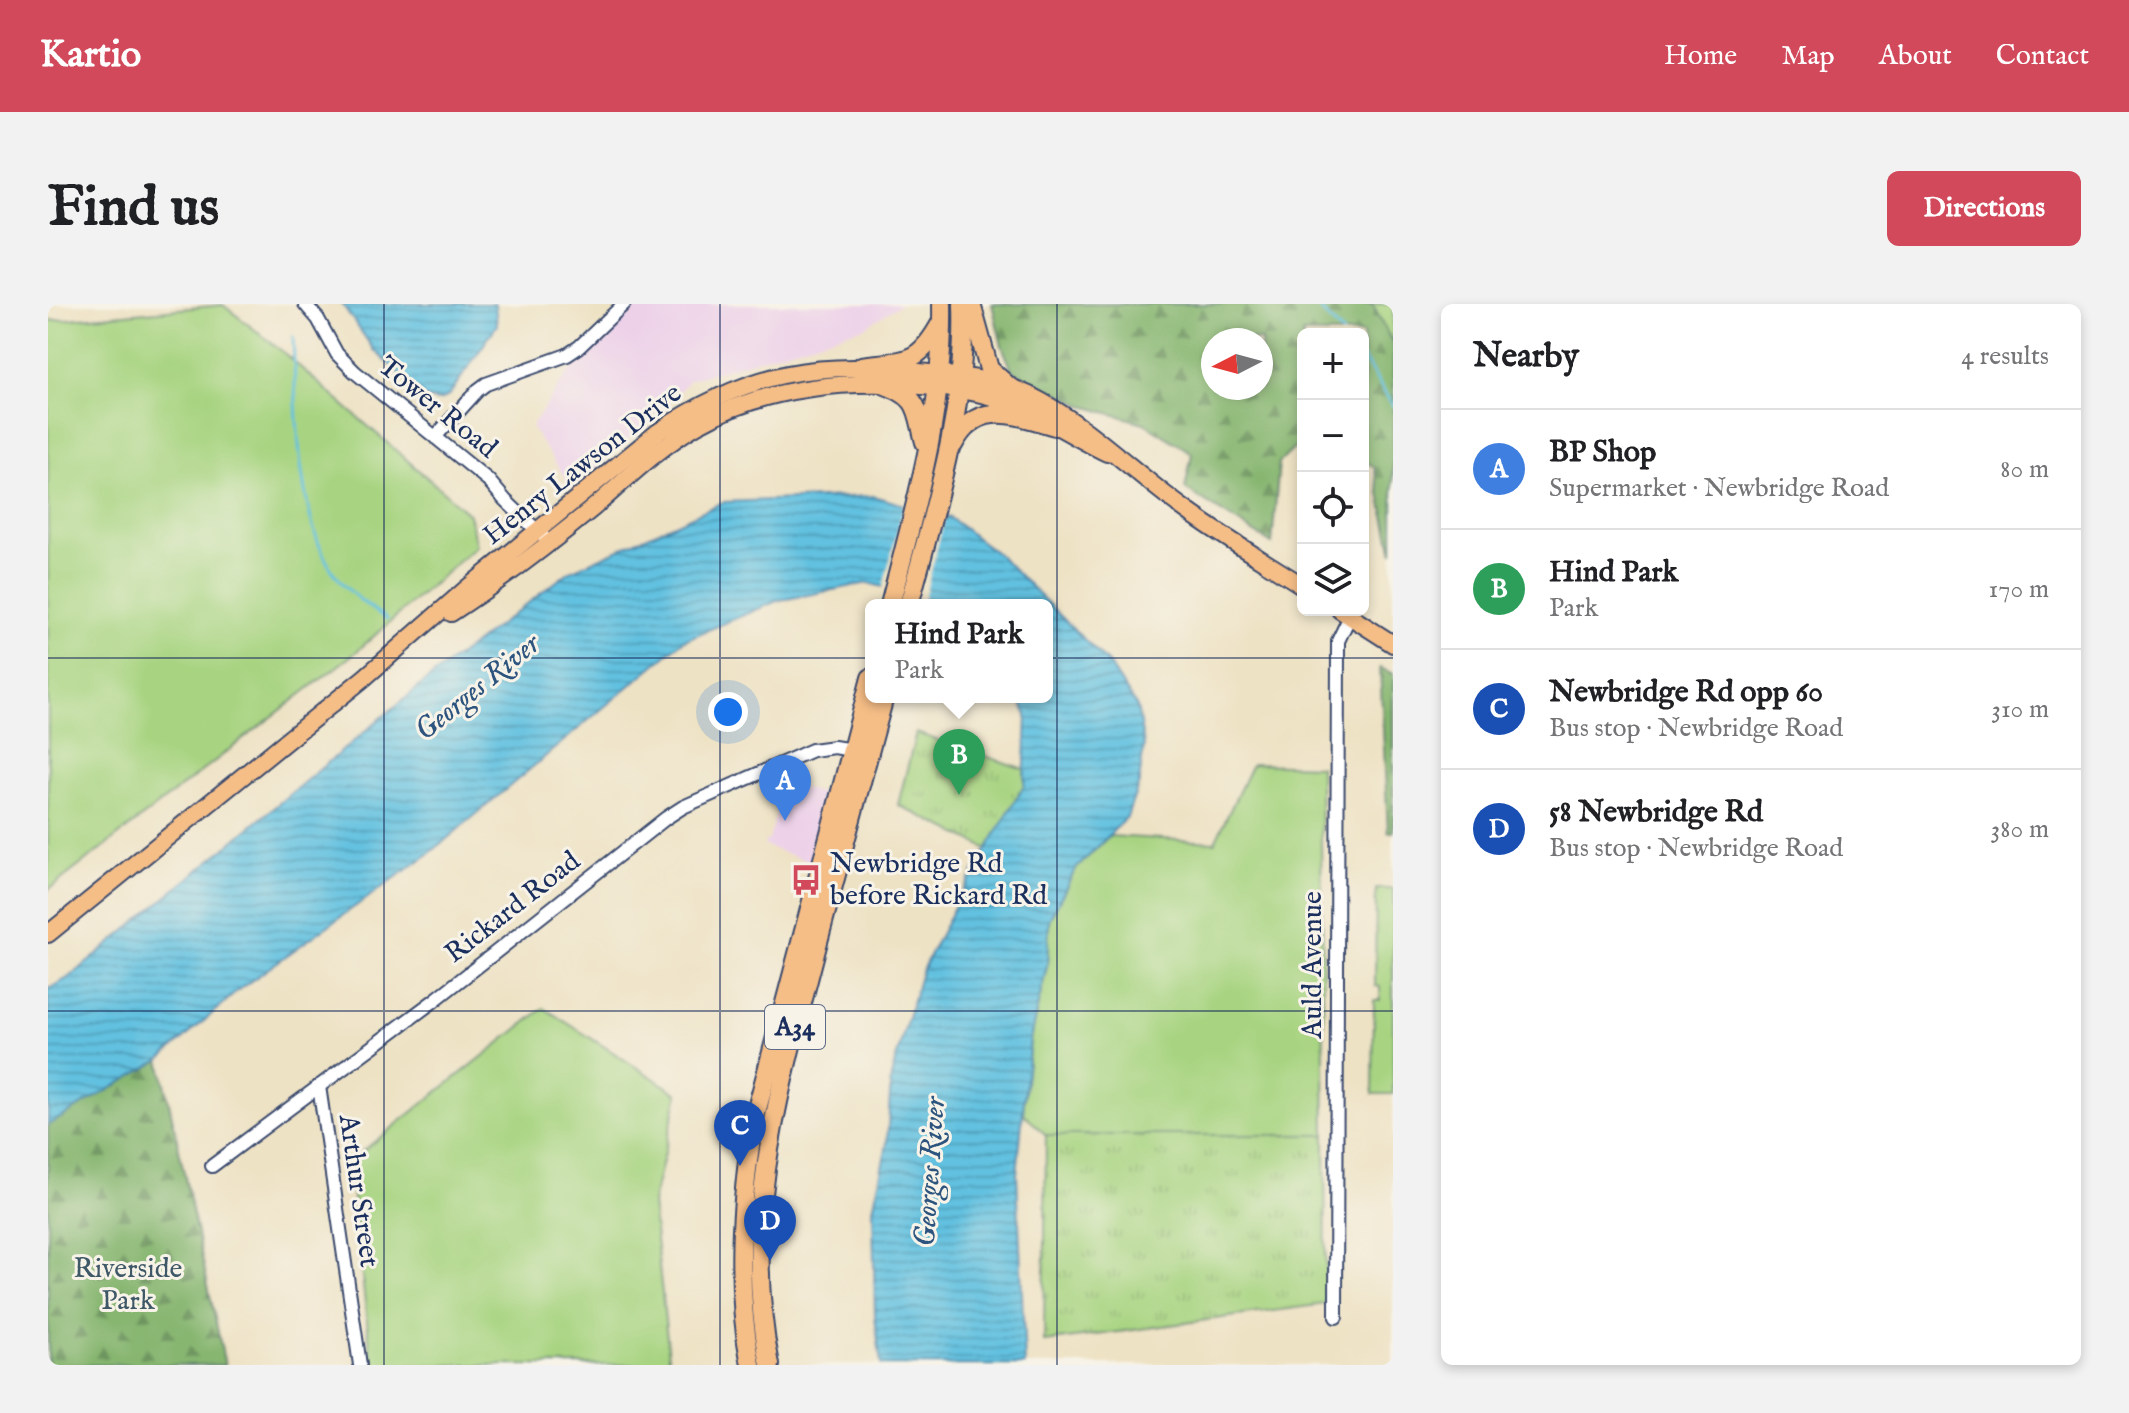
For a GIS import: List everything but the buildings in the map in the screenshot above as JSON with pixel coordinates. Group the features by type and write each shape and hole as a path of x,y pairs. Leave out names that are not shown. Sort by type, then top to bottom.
{"highway":[{"path":"946,462 961,383 963,304"},
{"path":"971,304 989,369 1008,386"},
{"path":"862,366 917,355 930,343 942,312"},
{"path":"910,599 929,492 928,453 940,381 942,312"},
{"path":"883,384 908,395 917,405 928,453"},
{"path":"892,599 929,492 959,434 970,421 991,413 1010,414 1055,426"},
{"name":"A34","path":"770,1365 759,1256 761,1195 769,1140 861,751 868,703"},
{"name":"A34","path":"751,1365 741,1254 743,1194 753,1124 861,751 881,703"}],"main road":[{"name":"Henry Lawson Drive","path":"48,934 413,637 470,601 658,432 709,401 747,384 806,370 862,366 940,381 1008,386 1070,418 1101,440 1116,457"},
{"name":"Henry Lawson Drive","path":"544,536 700,423 738,407 811,388 940,381"},
{"name":"Henry Lawson Drive","path":"961,383 1013,404 1116,457 1186,510 1297,582"},
{"path":"1350,616 1393,644"}],"street":[{"name":"Tower Road","path":"305,304 318,319 337,354 355,372 488,480 544,536"},
{"path":"436,436 486,384 567,355 624,304"},
{"name":"Auld Avenue","path":"1336,1317 1338,641 1344,616"},
{"name":"Rickard Road","path":"212,1166 435,1000 683,807 812,750 834,747 861,751"},
{"name":"Arthur Street","path":"319,1086 360,1365"}],"shaded area":[{"path":"641,304 901,304 865,327 689,380 669,403 572,488 531,427 567,374"},
{"path":"780,781 832,797 813,863 765,846 781,796 767,788"}],"green space":[{"path":"992,304 1372,304 1393,344 1393,553 1374,467 1369,464 1369,328 1297,328 1297,446 1279,463 1272,544 1185,489 1192,453 1144,423 1084,406 1012,370 1002,346"},
{"path":"1372,304 1393,304 1393,344"},
{"path":"223,305 277,347 469,514 476,546 356,652 48,890 48,321"},
{"path":"1380,668 1393,674 1393,832 1388,832"},
{"path":"916,733 1024,769 1024,785 988,849 898,805"},
{"path":"1252,764 1320,766 1325,1135 1046,1135 1023,1113 1030,1039 1047,966 1049,920 1075,870 1109,836 1215,842"},
{"path":"1376,889 1393,889 1393,1094 1373,1094 1374,1000 1380,1000 1380,987 1375,986"},
{"path":"544,1008 678,1094 652,1203 670,1365 372,1365 349,1162"},
{"name":"Riverside Park","path":"160,1060 225,1365 48,1365 48,1125"},
{"path":"1046,1135 1325,1135 1326,1304 1044,1342"}],"water":[{"path":"342,304 495,304 497,325 450,394 436,401 426,398 374,350"},
{"name":"Georges River","path":"873,496 950,518 999,555 1043,599 925,599 868,583 777,601 684,640 430,853 241,988 160,1060 48,1125 48,989 70,977 427,680 570,571 723,502"},
{"name":"Georges River","path":"1053,609 1108,663 1137,707 1144,745 1139,783 1127,817 1075,870 1049,920 1047,966 1030,1039 1017,1174 1025,1365 881,1365 875,1317 873,1209 887,1144 891,1077 921,972 1024,785 1027,715 1021,703 1053,703"}],"pier":[{"path":"905,501 946,513 924,599 909,599 882,591"}],"waterway":[{"path":"1315,304 1337,328"},
{"path":"293,337 300,457 311,520 332,570 364,603 387,619"},
{"path":"1369,368 1393,406"}],"place":[{"name":"Hind Park","path":"959,795"},
{"name":"BP Shop","path":"785,821"},
{"name":"Newbridge Rd before Rickard Rd","path":"806,880"},
{"name":"Newbridge Rd opp 60","path":"740,1166"},
{"name":"58 Newbridge Rd","path":"770,1261"}]}
